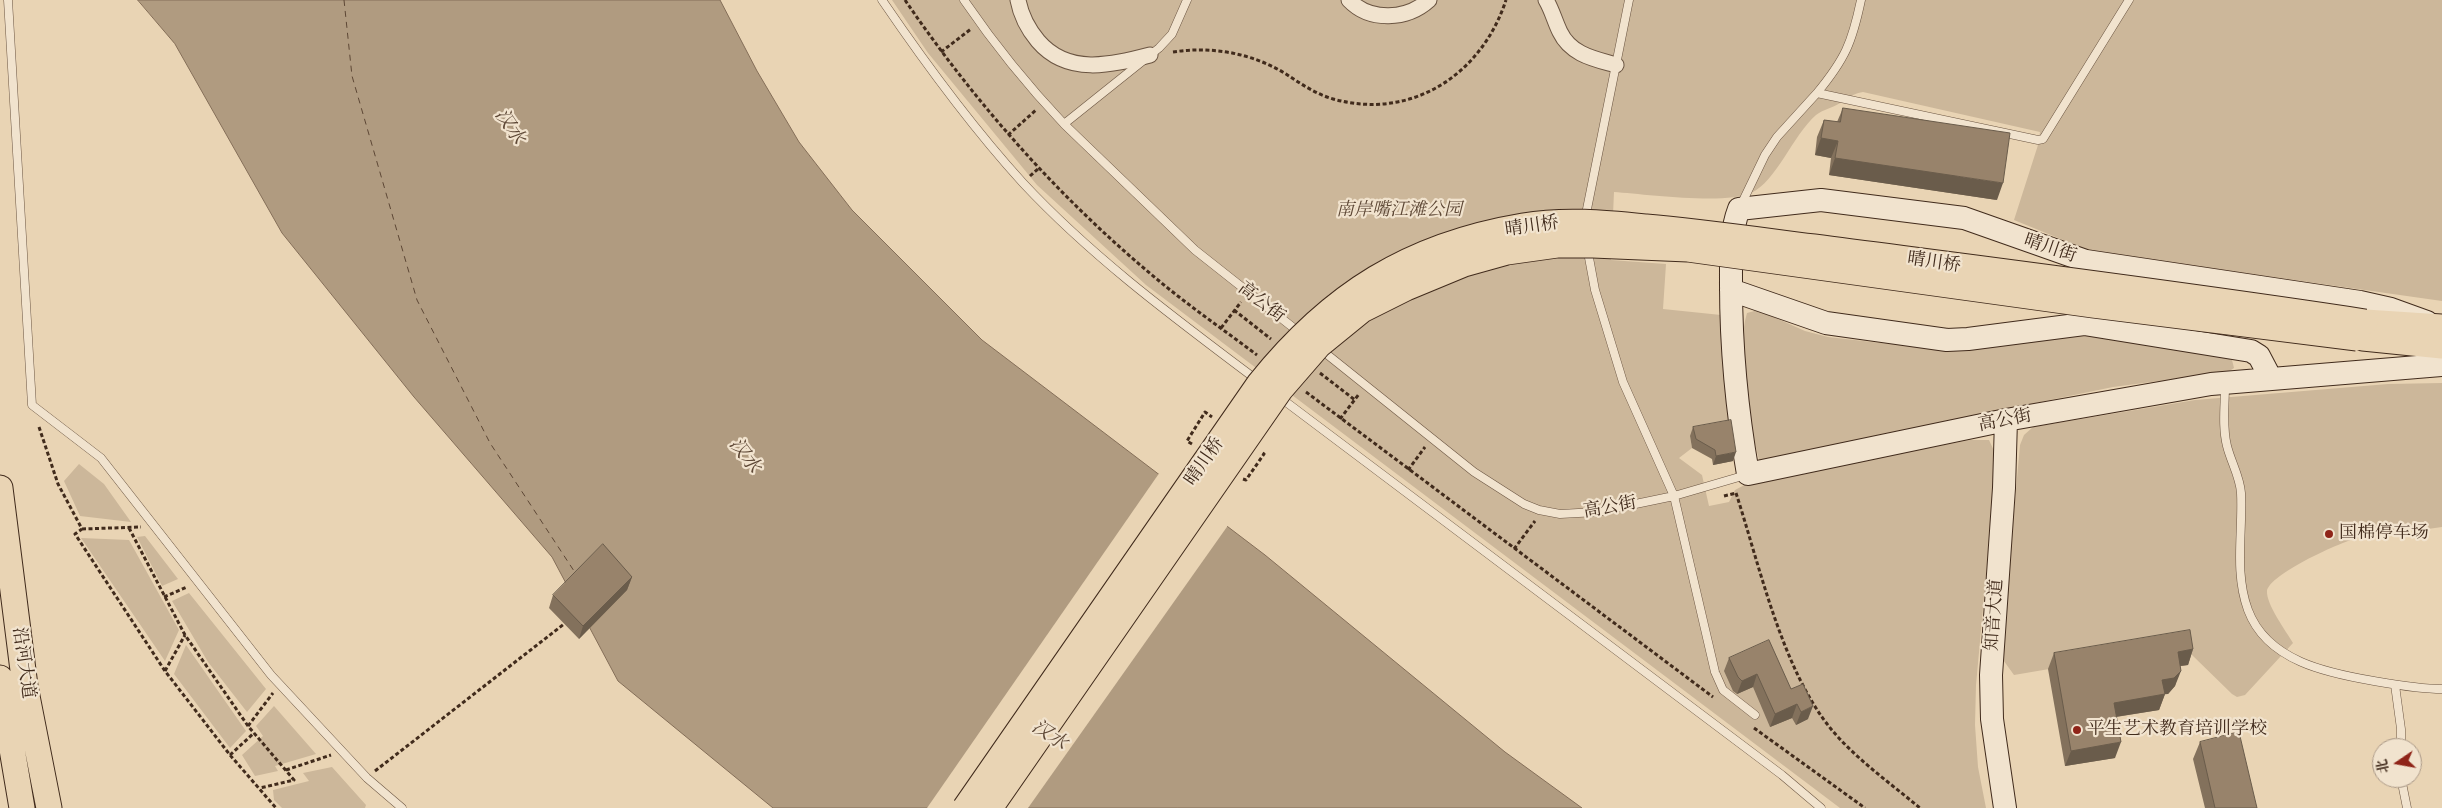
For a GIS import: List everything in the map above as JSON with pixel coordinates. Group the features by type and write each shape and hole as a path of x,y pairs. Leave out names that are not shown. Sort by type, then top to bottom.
{"main road":[{"name":"晴川桥","path":"965,808 1260,384 1286,351 1335,305 1364,285 1398,264 1455,242 1523,226 1587,221 1795,244 2240,303 2364,330"},
{"name":"晴川桥","path":"990,808 1280,390 1319,345 1362,310 1406,288 1464,264 1507,252 1557,245 1688,249 2094,305 2364,330"},
{"path":"2364,330 2442,334"},
{"name":"沿河大道","path":"0,488 25,686 49,808"},
{"name":"沿河大道","path":"0,678 22,808"}],"street":[{"path":"1018,0 1023,18 1031,33 1050,52 1062,60 1080,65 1096,66 1150,55"},
{"path":"1349,0 1363,10 1388,16 1413,11 1429,0"},
{"path":"1546,0 1560,32 1570,46 1582,54 1616,65"},
{"name":"晴川街","path":"1739,209 1821,200 1964,218 2086,261 2360,302 2391,309 2442,334"},
{"path":"1739,209 1733,232 1731,290 1740,477"},
{"path":"1731,290 1826,324 1947,340 1968,339 2070,324 2104,327 2251,351 2259,356 2270,377"},
{"name":"高公街","path":"1740,477 2006,420 2224,382 2442,365"},
{"name":"知音大道","path":"2005,808 1992,719 1991,675 2004,488 2006,420"}],"lane":[{"path":"8,0 32,404 101,458 280,684 367,778 402,808"},
{"path":"882,0 927,65 1023,182 1081,240 1120,274 1264,385"},
{"name":"高公街","path":"964,0 1032,88 1064,124 1195,250 1474,472 1500,490 1538,510 1560,514 1597,512 1674,496 1740,477"},
{"path":"1064,124 1150,55 1172,34 1187,0"},
{"path":"1629,0 1585,215 1585,232 1595,290 1623,382 1674,496 1715,672 1724,690 1755,715"},
{"path":"1739,209 1765,155 1777,137 1838,68 1849,47 1862,0"},
{"path":"1817,93 2040,140 2048,133 2129,0"},
{"path":"2224,382 2227,444 2241,493 2240,565 2248,610 2256,624 2271,642 2289,656 2303,663 2342,676 2395,685 2442,689"},
{"path":"1272,391 1774,769 1821,808"},
{"path":"2395,685 2401,738"},
{"path":"2403,788 2408,808"}],"path":[{"path":"905,0 941,52 1008,135 1070,200 1158,280 1259,355 1254,362"},
{"path":"1150,55 1202,49 1223,51 1262,62 1332,98 1369,105 1395,102 1424,94 1462,72 1474,60 1493,32 1506,0"},
{"path":"941,52 971,30"},
{"path":"1008,135 1024,121"},
{"path":"1221,328 1234,310 1271,338 1266,346"},
{"path":"1317,371 1355,400 1340,419"},
{"path":"1298,394 1304,388 1340,419 1721,703"},
{"path":"32,404 58,484 82,529"},
{"path":"1408,470 1426,444"},
{"path":"1740,477 1780,631 1792,665 1831,729 1846,745 1920,808"},
{"path":"1514,549 1535,520"},
{"path":"155,527 82,529 75,534 165,671 230,755 276,808"},
{"path":"129,528 185,636 254,734 294,780 260,788"},
{"path":"164,597 198,582"},
{"path":"367,778 564,624"},
{"path":"165,671 185,636"},
{"path":"248,726 280,684"},
{"path":"1748,724 1865,808"},
{"path":"230,755 254,734"},
{"path":"286,770 342,752"}],"green space":[{"name":"南岸嘴江滩公园","path":"892,0 2442,0 2442,301 2090,251 2014,220 2038,145 2040,132 1863,92 1853,95 1816,115 1768,179 1751,193 1723,198 1704,198 1614,192 1611,260 1666,264 1663,309 1721,315 1729,428 1690,436 1692,448 1679,458 1702,475 1709,506 1729,502 1735,490 1752,481 1970,440 1989,440 1995,453 1994,487 1976,685 1975,725 1978,767 1986,808 1840,808 1146,285 1037,185 928,53"},
{"path":"1758,310 1805,331 1828,337 1936,347 2085,335 2223,357 2232,360 2234,368 2228,372 2113,387 1759,460 1751,426 1742,347 1747,313"},
{"path":"2442,383 2442,527 2354,539 2305,560 2279,576 2267,591 2268,596 2273,610 2293,643 2245,695 2237,697 2232,694 2192,655 2190,645 2014,675 2001,657 2020,445 2024,435 2033,427 2195,400 2388,384"},
{"path":"79,464 104,484 131,522 80,516 64,481"},
{"path":"145,536 178,579 162,586 137,537"},
{"path":"81,538 129,540 179,630 165,661"},
{"path":"189,593 266,689 247,712 208,662 172,601"},
{"path":"186,645 246,731 230,748 174,674"},
{"path":"274,706 316,754 275,766 278,771 255,776 242,755 263,736 256,726"},
{"path":"332,767 366,805 365,808 282,808 274,800 273,790 309,781 303,773"}],"water":[{"name":"汉水","path":"138,0 720,0 757,71 799,142 852,210 982,340 1265,555 1505,752 1582,808 773,808 618,681 552,557 414,397 282,233 175,44"}],"pier":[{"path":"1160,472 1229,524 1028,808 927,808"}],"building":[{"path":"1843,108 2010,133 2003,183 1835,158 1838,141 1821,138 1824,120 1840,122"},
{"path":"1731,420 1736,452 1716,456 1715,450 1696,439 1693,427"},
{"path":"603,544 632,577 583,626 553,595"},
{"path":"2190,630 2193,649 2178,652 2181,671 2174,678 2162,680 2165,694 2114,703 2121,742 2071,751 2054,653"},
{"path":"1769,640 1791,689 1803,684 1813,706 1801,712 1797,704 1775,714 1757,674 1742,681 1738,677 1729,658"},
{"path":"2239,732 2257,808 2215,808 2200,742"}],"ferry route":[{"path":"344,0 352,76 417,300 490,443 576,574"}],"place":[{"name":"国棉停车场","path":"2329,534"},
{"name":"平生艺术教育培训学校","path":"2077,730"}]}
